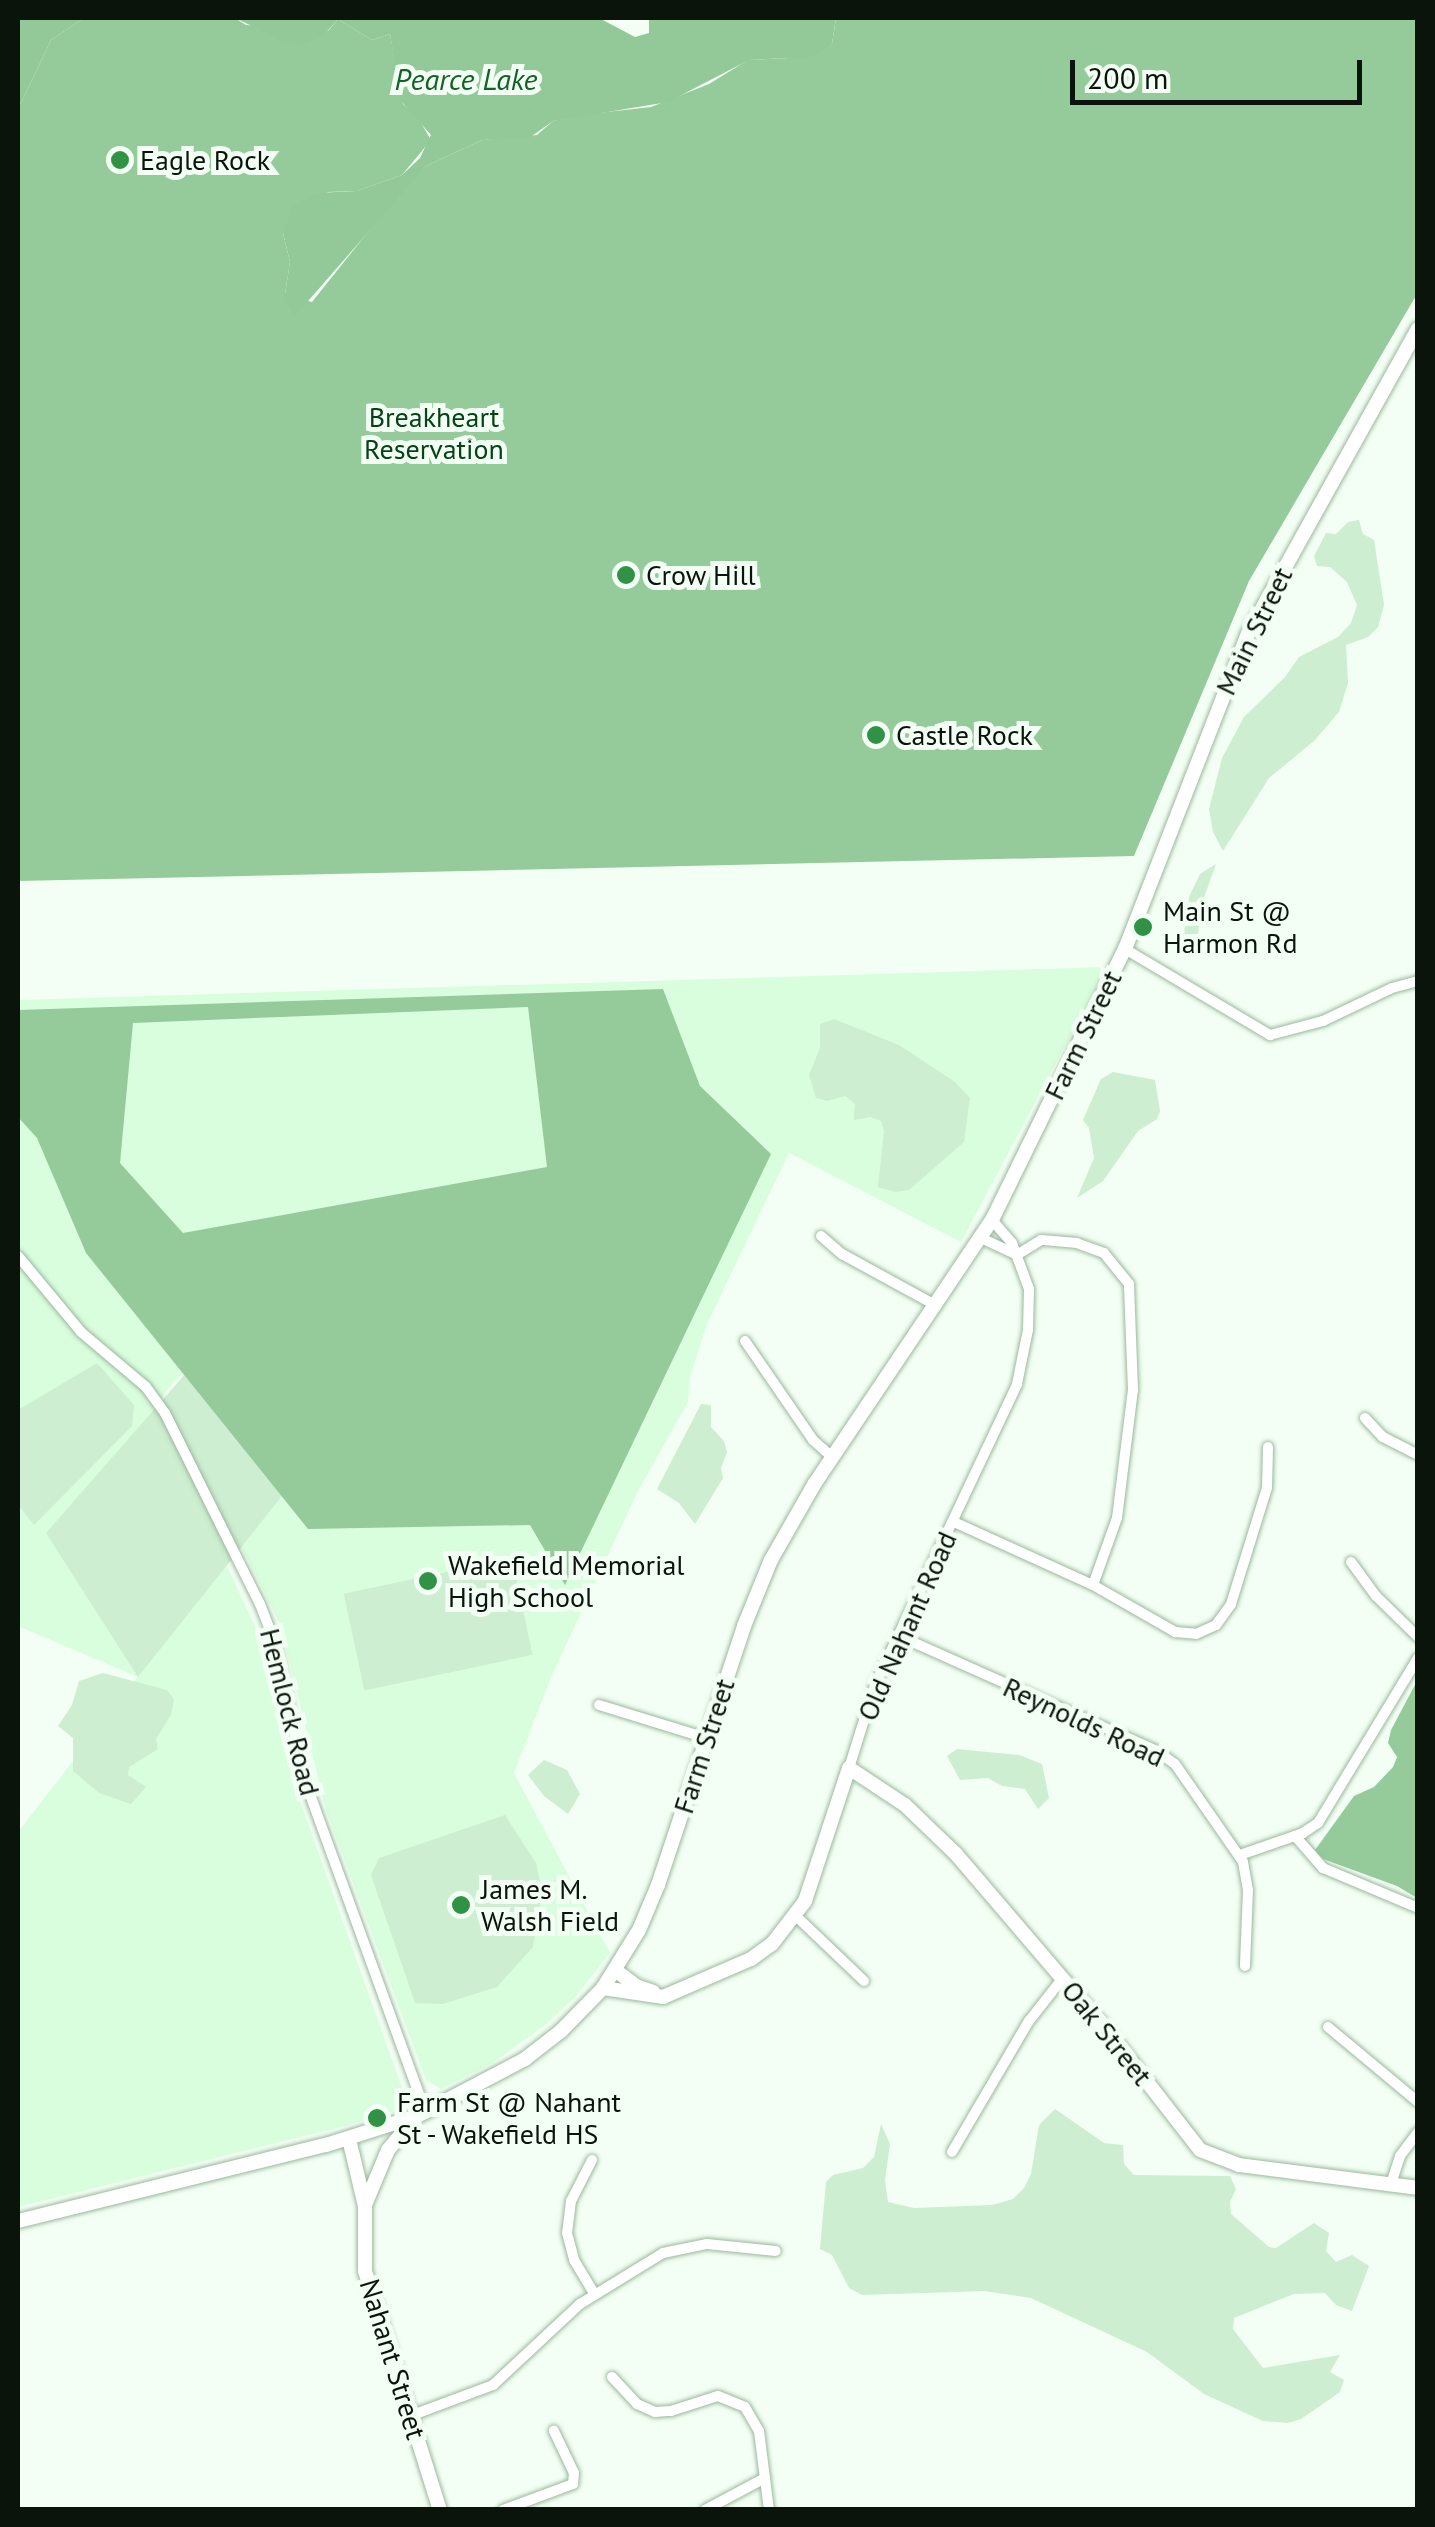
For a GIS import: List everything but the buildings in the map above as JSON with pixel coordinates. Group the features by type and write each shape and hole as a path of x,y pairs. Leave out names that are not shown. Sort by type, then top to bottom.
{"main road":[{"name":"Main Street","path":"1125,950 1248,634 1418,328"},
{"name":"Farm Street","path":"18,2220 349,2140 421,2114 525,2060 561,2031 602,1988 658,1885 764,1576 833,1458 982,1238 1125,950"},
{"name":"Old Nahant Road","path":"602,1988 654,1999 758,1955 796,1916 850,1768"},
{"name":"Oak Street","path":"850,1768 906,1805 940,1837 1125,2052 1185,2137 1204,2153 1239,2166 1418,2188"},
{"path":"615,1970 644,1990 674,1992"},
{"name":"Nahant Street","path":"365,2206 378,2170 397,2136 421,2114"},
{"path":"365,2134 376,2152 378,2170"},
{"name":"Nahant Street","path":"349,2140 365,2206 364,2271 440,2510"}],"street":[{"path":"1125,950 1270,1035 1323,1020 1392,988 1418,981"},
{"name":"Old Nahant Road","path":"850,1768 868,1702 1006,1413 1022,1364 1030,1306 1018,1255 992,1220"},
{"path":"821,1236 842,1254 937,1306"},
{"path":"982,1238 1018,1255 1041,1240 1085,1245 1111,1258 1131,1289 1134,1364 1126,1466 1110,1543 1094,1585"},
{"name":"Hemlock Road","path":"18,1256 81,1332 146,1388 165,1412 266,1618 280,1660 304,1778 421,2114"},
{"path":"745,1341 812,1440 833,1458"},
{"path":"1365,1418 1383,1437 1418,1455"},
{"path":"954,1522 1094,1585 1174,1632 1196,1634 1216,1625 1229,1608 1267,1488 1268,1447"},
{"path":"1351,1562 1367,1587 1418,1637"},
{"name":"Reynolds Road","path":"899,1636 1165,1756 1182,1772 1240,1854 1247,1880 1245,1966"},
{"path":"1240,1854 1295,1836 1320,1821 1418,1658"},
{"path":"598,1705 706,1738"},
{"path":"1295,1836 1323,1868 1418,1908"},
{"path":"796,1916 864,1981"},
{"path":"952,2152 1029,2021 1062,1978"},
{"path":"1328,2027 1418,2102"},
{"path":"1391,2184 1400,2156 1418,2132"},
{"path":"592,2160 571,2201 567,2232 574,2260 594,2293"},
{"path":"410,2416 493,2385 594,2293 656,2256 684,2246 776,2251"},
{"path":"612,2377 637,2404 654,2412 671,2412 718,2396 740,2402 757,2423 769,2510"},
{"path":"503,2510 572,2485 574,2473 554,2431"},
{"path":"704,2510 764,2478"}],"shaded area":[{"path":"1359,520 1363,534 1374,540 1384,605 1378,627 1368,637 1346,645 1348,683 1339,712 1314,741 1269,778 1223,851 1213,832 1209,809 1222,758 1244,717 1285,677 1299,657 1338,637 1351,623 1357,605 1347,582 1330,567 1317,566 1314,556 1326,533 1336,534 1348,522"},
{"path":"1216,864 1201,906 1197,944 1190,955 1173,957 1172,947 1188,923 1189,897 1200,874"},
{"path":"1107,967 961,1242 789,1153 707,1324 690,1377 688,1402 637,1493 552,1675 514,1773 610,1953 576,1996 544,2026 491,2064 441,2089 426,2080 326,1810 280,1624 241,1546 313,1457 327,1212 167,1390 153,1413 138,1677 18,1626 18,1000"},
{"path":"834,1019 899,1045 955,1082 970,1098 964,1142 909,1190 895,1192 878,1187 884,1131 881,1121 870,1117 854,1120 855,1104 845,1096 827,1101 816,1098 809,1075 820,1048 820,1024"},
{"path":"1113,1072 1155,1080 1160,1111 1157,1119 1138,1131 1103,1181 1077,1198 1094,1158 1089,1128 1083,1120 1101,1079"},
{"path":"327,1212 313,1457 138,1677 46,1533"},
{"path":"97,1363 134,1405 132,1426 34,1525 18,1505 18,1410"},
{"path":"701,1404 711,1405 711,1427 724,1441 727,1452 721,1468 723,1478 695,1524 679,1503 657,1489"},
{"path":"512,1558 533,1655 364,1691 344,1594"},
{"path":"226,1564 261,1639 298,1795 406,2099 396,2110 349,2125 18,2207 18,1832"},
{"path":"103,1673 167,1690 174,1699 171,1715 156,1739 158,1749 129,1767 128,1775 146,1787 131,1804 99,1793 73,1771 73,1738 58,1726 72,1705 79,1681"},
{"path":"957,1749 1019,1755 1042,1764 1049,1798 1038,1809 1025,1789 1002,1786 988,1778 960,1780 947,1756"},
{"path":"544,1760 567,1770 580,1794 568,1814 544,1796 528,1775"},
{"name":"James M. Walsh Field","path":"505,1815 536,1863 542,1891 533,1947 497,1987 443,2004 415,2003 371,1875 379,1858"},
{"path":"1055,2109 1104,2143 1123,2145 1124,2164 1134,2175 1230,2176 1236,2189 1230,2202 1231,2214 1269,2247 1276,2248 1314,2223 1329,2233 1326,2251 1336,2262 1352,2255 1369,2266 1352,2311 1336,2305 1325,2293 1294,2294 1234,2318 1233,2329 1263,2368 1340,2355 1330,2372 1344,2380 1340,2392 1301,2419 1288,2423 1263,2421 1204,2394 1147,2352 1031,2298 984,2291 862,2295 849,2288 832,2255 820,2249 826,2182 833,2175 863,2168 874,2157 881,2124 890,2144 885,2180 888,2202 914,2208 992,2205 1013,2199 1024,2188 1031,2174 1039,2125"}],"green space":[{"name":"Breakheart Reservation","path":"84,18 235,18 246,25 328,31 338,19 372,40 390,34 403,104 417,116 431,140 402,175 357,191 328,192 283,233 290,262 285,294 312,302 407,183 426,166 482,140 537,135 553,121 651,107 709,84 748,60 789,58 832,44 836,18 1417,18 1417,294 1249,581 1134,856 18,881 18,109 51,40"},
{"path":"663,989 700,1086 771,1154 565,1585 530,1525 308,1529 86,1253 37,1138 18,1117 18,1010","holes":["528,1007 547,1167 183,1233 120,1163 133,1023"]},
{"path":"1417,1681 1417,1898 1397,1886 1323,1859 1315,1850 1354,1796 1374,1787 1393,1767 1397,1757 1388,1743 1391,1730"}],"water":[{"path":"18,18 84,18 51,40 18,109"},
{"name":"Pearce Lake","path":"235,18 599,18 635,37 649,33 649,18 836,18 832,44 811,57 749,60 668,102 553,121 529,138 482,140 426,166 295,316 284,300 290,262 283,233 292,207 316,193 357,191 402,175 420,158 431,135 401,101 390,34 372,40 338,19 323,36 301,45 283,41"}],"place":[{"name":"Eagle Rock","path":"120,160"},
{"name":"Crow Hill","path":"626,575"},
{"name":"Castle Rock","path":"876,735"},
{"name":"Main St @ Harmon Rd","path":"1143,927"},
{"name":"Wakefield Memorial High School","path":"428,1581"},
{"name":"James M. Walsh Field","path":"461,1905"},
{"name":"Farm St @ Nahant St - Wakefield HS","path":"377,2118"}]}
